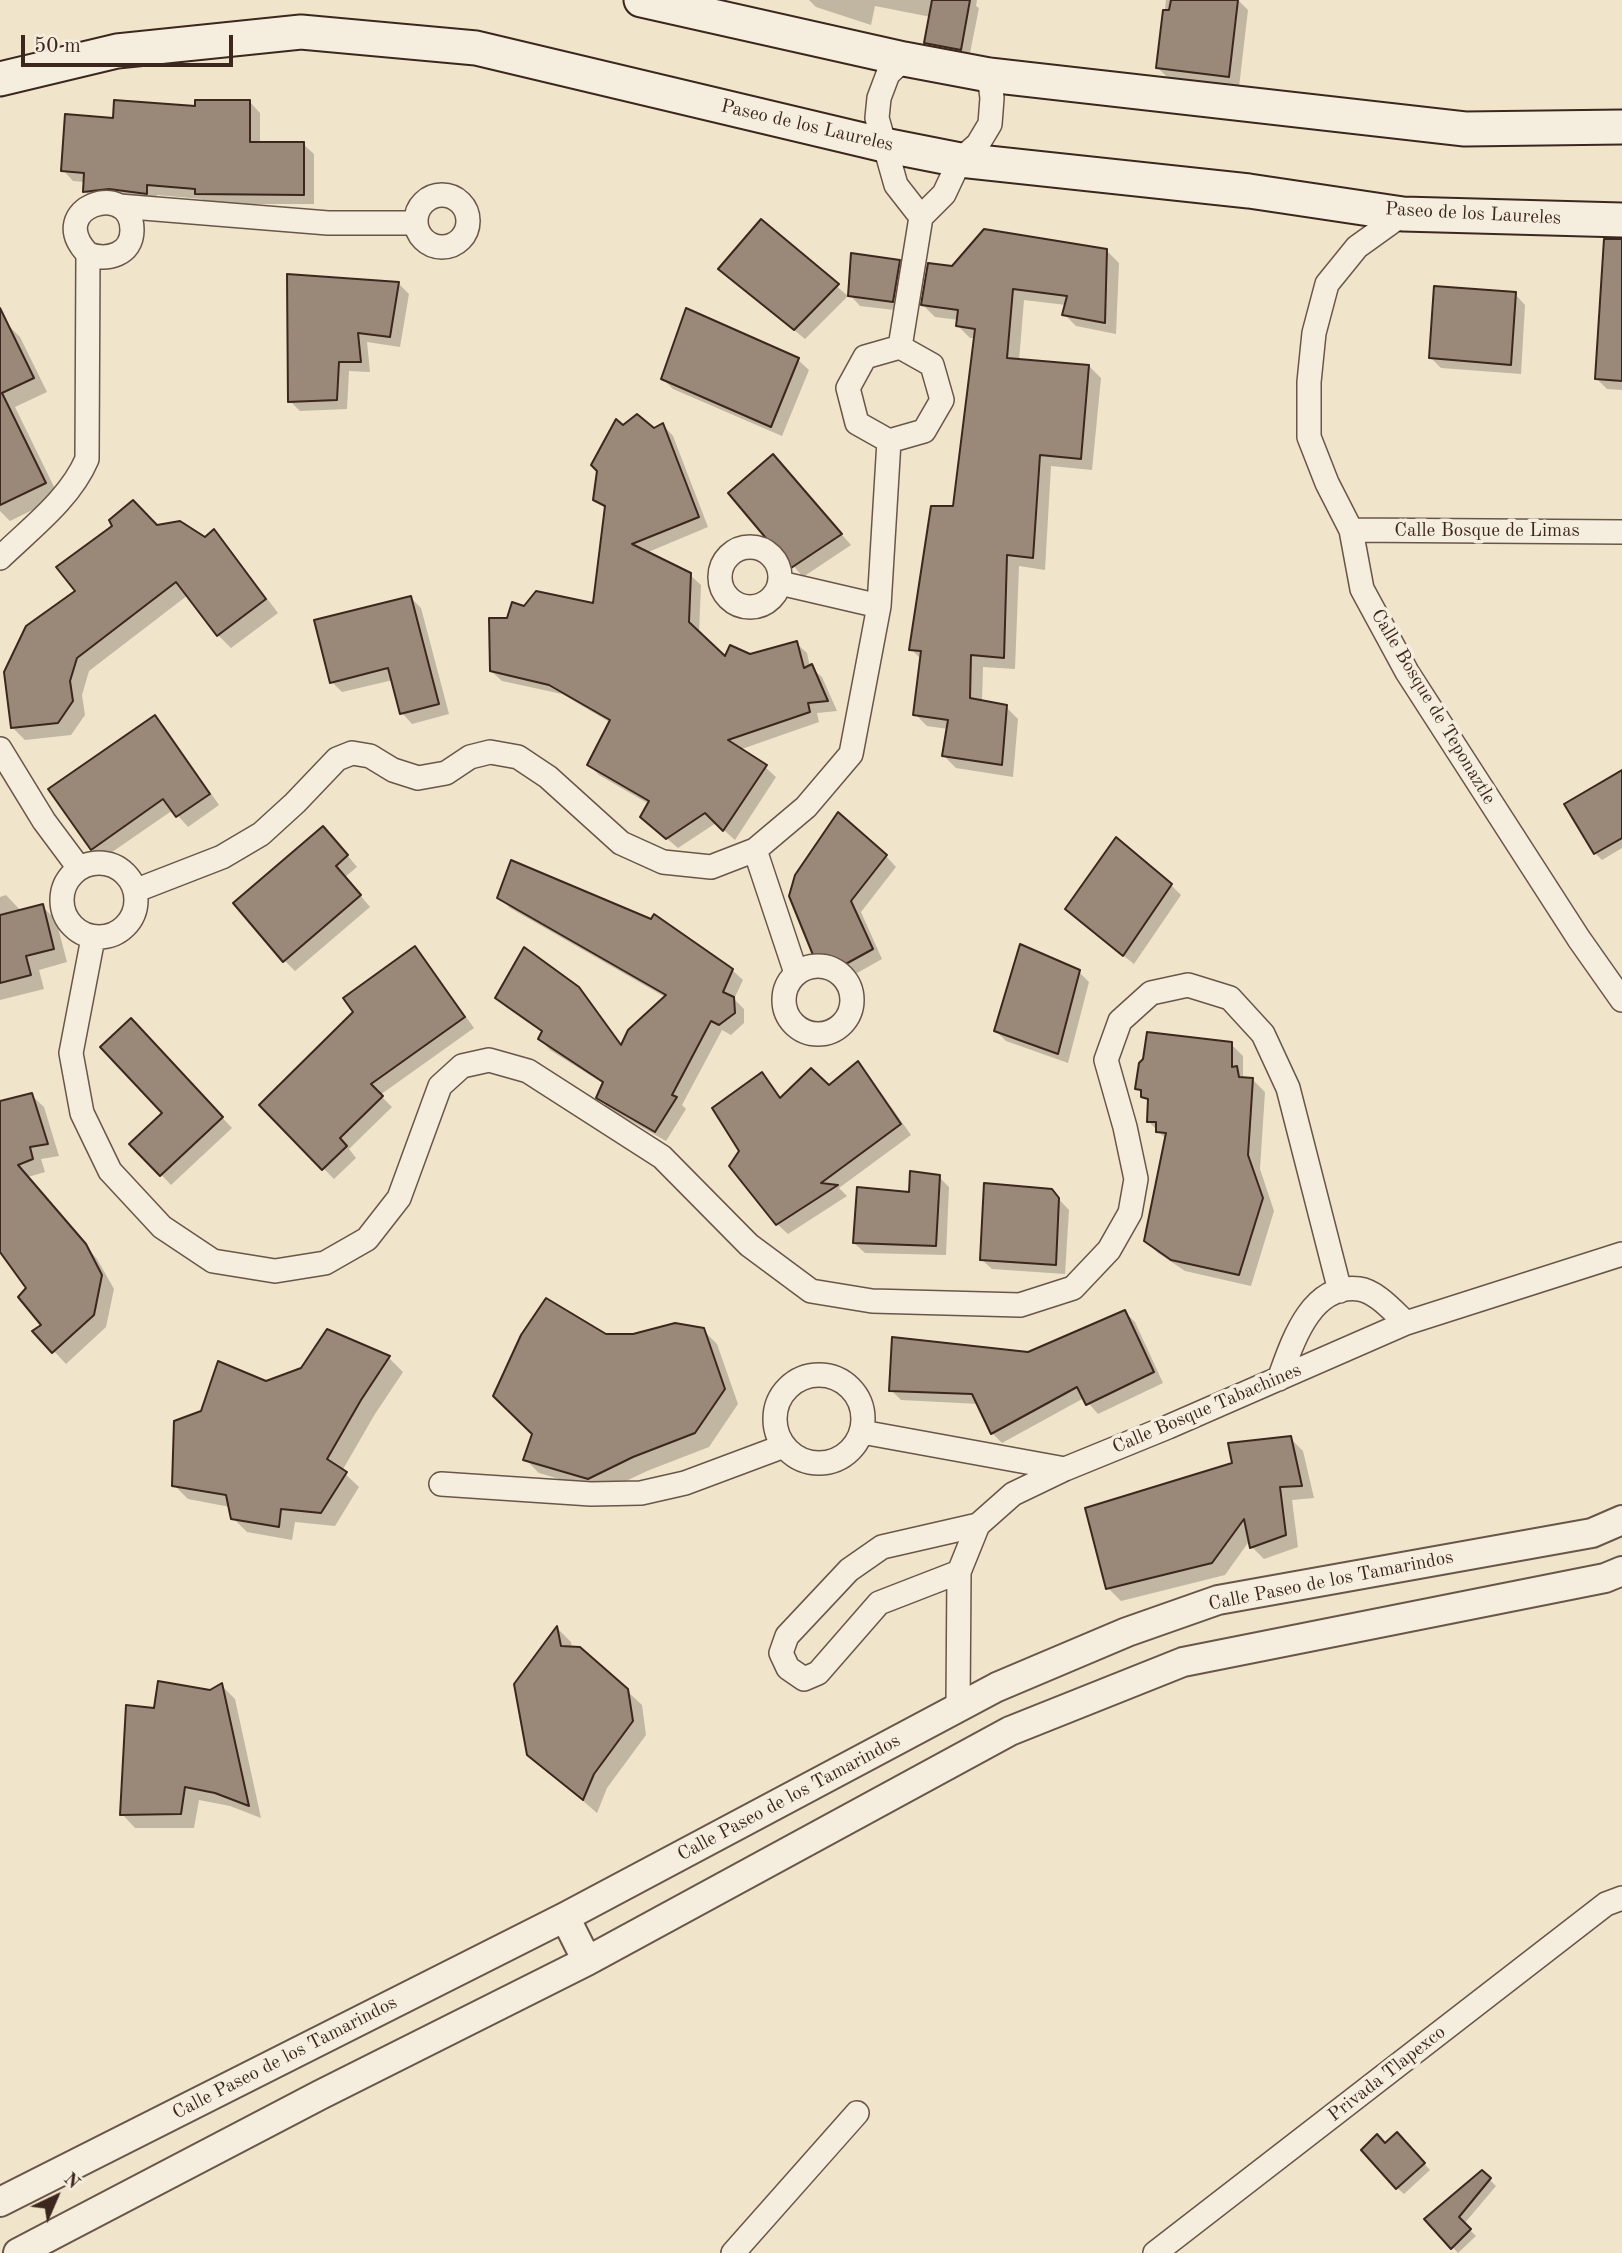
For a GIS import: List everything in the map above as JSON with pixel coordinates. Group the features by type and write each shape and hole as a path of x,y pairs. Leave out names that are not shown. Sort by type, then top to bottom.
{"main road":[{"path":"641,0 904,59 989,75 1465,129 1622,127"},
{"name":"Paseo de los Laureles","path":"0,79 117,51 301,32 476,48 884,145 960,160 1249,191 1403,214 1622,220"}],"street":[{"path":"904,59 888,74 879,98 877,118 896,186 921,217"},
{"path":"900,347 921,217 944,194 960,160 978,144 990,124 992,98 989,75"},
{"path":"119,206 128,215 132,228 130,240 123,251 113,257 100,258 88,254 79,245 75,233 76,220 94,203 107,202 119,206 328,223 416,223"},
{"name":"Calle Bosque de Teponaztle","path":"1403,214 1357,247 1327,284 1314,333 1309,382 1309,437 1327,483 1351,530 1362,589 1407,672 1579,939 1622,1000"},
{"path":"0,558 64,496 79,477 87,459 88,254"},
{"path":"900,347 932,365 942,400 924,431 889,441 857,423 848,388 865,357 900,347"},
{"path":"136,890 222,857 261,834 337,759 352,753 370,756 393,770 418,778 446,773 470,757 490,752 518,757 548,777 621,843 663,862 711,867 755,850 806,807 851,754 879,606 889,441"},
{"name":"Calle Bosque de Limas","path":"1351,530 1622,531"},
{"path":"780,583 879,606"},
{"path":"0,749 44,821 79,868"},
{"path":"755,850 796,973"},
{"path":"101,862 123,871 136,890 134,916 117,934 93,938 72,928 62,907 64,885 79,868 101,862"},
{"path":"93,938 71,1053 82,1113 110,1171 162,1227 213,1261 275,1271 324,1264 367,1239 399,1198 440,1086 462,1066 489,1060 528,1071 662,1157 750,1245 811,1291 872,1301 1020,1306 1073,1288 1109,1250 1130,1213 1136,1179 1107,1060 1120,1021 1151,993 1188,985 1230,998 1264,1034 1288,1088 1340,1291"},
{"name":"Calle Bosque Tabachines","path":"958,1707 960,1572 978,1525 1013,1494 1065,1469 1406,1323 1622,1254"},
{"path":"1279,1379 1298,1328 1321,1299 1340,1291 1360,1289 1381,1300 1406,1323"},
{"path":"811,1375 832,1376 845,1382 855,1392 864,1418 862,1432 846,1454 833,1461 820,1464 806,1461 783,1446 776,1426 776,1405 782,1393 792,1383 811,1375"},
{"path":"862,1432 1065,1469"},
{"path":"441,1484 591,1494 640,1493 685,1483 783,1446"},
{"name":"Calle Paseo de los Tamarindos","path":"0,2202 565,1917 997,1687 1127,1632 1218,1600 1592,1533 1622,1520"},
{"path":"960,1572 879,1603 818,1673 804,1679 788,1668 781,1653 787,1636 849,1570 882,1547 978,1525"},
{"path":"18,2253 320,2095 587,1961 1010,1731 1183,1662 1605,1578 1622,1571"},
{"name":"Privada Tlapexco","path":"1154,2253 1606,1904 1622,1898"},
{"path":"565,1917 587,1961"},
{"path":"733,2253 857,2113"}],"building":[{"path":"932,0 970,0 961,50 924,43"},
{"path":"1171,0 1238,0 1229,77 1156,68 1163,10 1169,10"},
{"path":"114,100 195,106 195,100 250,100 250,142 304,142 304,195 195,194 195,189 147,185 147,194 109,189 83,192 84,173 61,171 65,114 113,118"},
{"path":"761,219 839,284 794,330 718,269"},
{"path":"984,229 1107,249 1105,323 1062,315 1067,296 1013,289 1007,358 1089,365 1081,459 1040,455 1033,558 1007,555 1004,658 971,655 970,698 1007,705 1002,765 942,756 948,720 913,715 921,651 909,650 931,506 953,506 975,329 956,326 958,310 921,305 928,263 952,266"},
{"path":"1604,239 1622,239 1622,381 1595,379"},
{"path":"851,253 900,260 893,302 848,296"},
{"path":"287,274 399,282 390,337 358,333 361,362 339,362 337,400 288,402"},
{"path":"1434,286 1516,292 1511,365 1429,358"},
{"path":"0,308 34,378 2,393 46,483 0,505"},
{"path":"686,308 799,358 771,427 661,379"},
{"path":"637,414 654,428 663,423 699,517 632,544 691,573 689,622 725,656 730,645 750,654 797,641 804,668 812,664 828,701 808,703 810,712 728,740 767,765 723,831 705,813 666,839 640,817 649,801 587,765 610,720 549,685 490,671 489,618 507,618 512,602 524,606 536,591 593,603 605,506 593,500 597,471 591,465 616,419 623,425"},
{"path":"773,454 842,534 791,568 728,493"},
{"path":"133,500 157,525 180,521 205,537 214,529 266,599 217,636 176,582 77,658 70,681 73,701 58,723 11,728 4,672 26,626 75,591 56,567 112,526 109,520"},
{"path":"411,596 439,704 400,714 388,668 330,683 314,620"},
{"path":"155,715 210,794 176,817 163,799 91,850 48,789"},
{"path":"1622,770 1622,838 1594,854 1564,804"},
{"path":"838,812 887,855 851,901 873,949 822,977 789,896 795,875"},
{"path":"323,826 348,855 336,866 361,895 283,962 233,903"},
{"path":"1116,837 1172,884 1123,956 1065,909"},
{"path":"511,860 651,919 654,914 733,969 723,992 734,997 735,1013 719,1025 711,1021 672,1095 677,1097 655,1132 596,1098 603,1082 538,1039 542,1031 495,998 524,947 579,987 621,1045 628,1030 666,995 497,898"},
{"path":"43,904 54,949 26,956 31,975 0,983 0,915"},
{"path":"1020,944 1080,970 1058,1054 994,1031"},
{"path":"415,946 465,1017 371,1084 383,1096 340,1138 347,1146 322,1170 259,1105 353,1012 343,998"},
{"path":"131,1018 223,1117 160,1176 129,1144 162,1113 100,1047"},
{"path":"1147,1032 1232,1042 1232,1067 1237,1066 1239,1077 1253,1078 1248,1155 1263,1198 1239,1275 1171,1260 1144,1241 1166,1133 1156,1132 1156,1122 1147,1122 1148,1099 1141,1097 1141,1090 1135,1089"},
{"path":"858,1061 901,1124 821,1183 838,1185 776,1225 729,1166 739,1151 712,1108 762,1072 780,1098 811,1068 829,1085"},
{"path":"32,1093 48,1144 30,1147 33,1159 18,1165 86,1244 102,1275 94,1315 52,1353 32,1331 41,1325 18,1297 26,1288 0,1252 0,1101"},
{"path":"910,1171 940,1175 936,1246 853,1243 857,1187 909,1192"},
{"path":"984,1183 1052,1189 1059,1198 1056,1265 980,1260"},
{"path":"546,1298 606,1334 633,1334 675,1323 704,1328 725,1389 695,1433 633,1457 588,1479 523,1460 532,1434 493,1396 521,1335"},
{"path":"1125,1310 1154,1372 1086,1405 1077,1387 991,1434 972,1394 889,1391 892,1337 1028,1352"},
{"path":"327,1329 390,1356 327,1459 347,1472 321,1513 281,1509 279,1527 231,1519 226,1495 172,1486 174,1421 201,1411 218,1361 266,1381 301,1368"},
{"path":"1291,1436 1302,1486 1280,1487 1286,1535 1250,1548 1244,1519 1212,1563 1106,1589 1085,1508 1232,1463 1228,1443"},
{"path":"557,1626 561,1646 580,1647 628,1689 633,1721 594,1774 583,1800 527,1755 514,1684"},
{"path":"158,1681 210,1690 222,1683 249,1806 215,1793 185,1787 181,1814 120,1815 126,1705 154,1708"},
{"path":"1397,2132 1425,2163 1396,2189 1361,2150 1377,2134 1385,2143"},
{"path":"1482,2170 1491,2178 1459,2217 1471,2229 1451,2249 1424,2219"}]}
